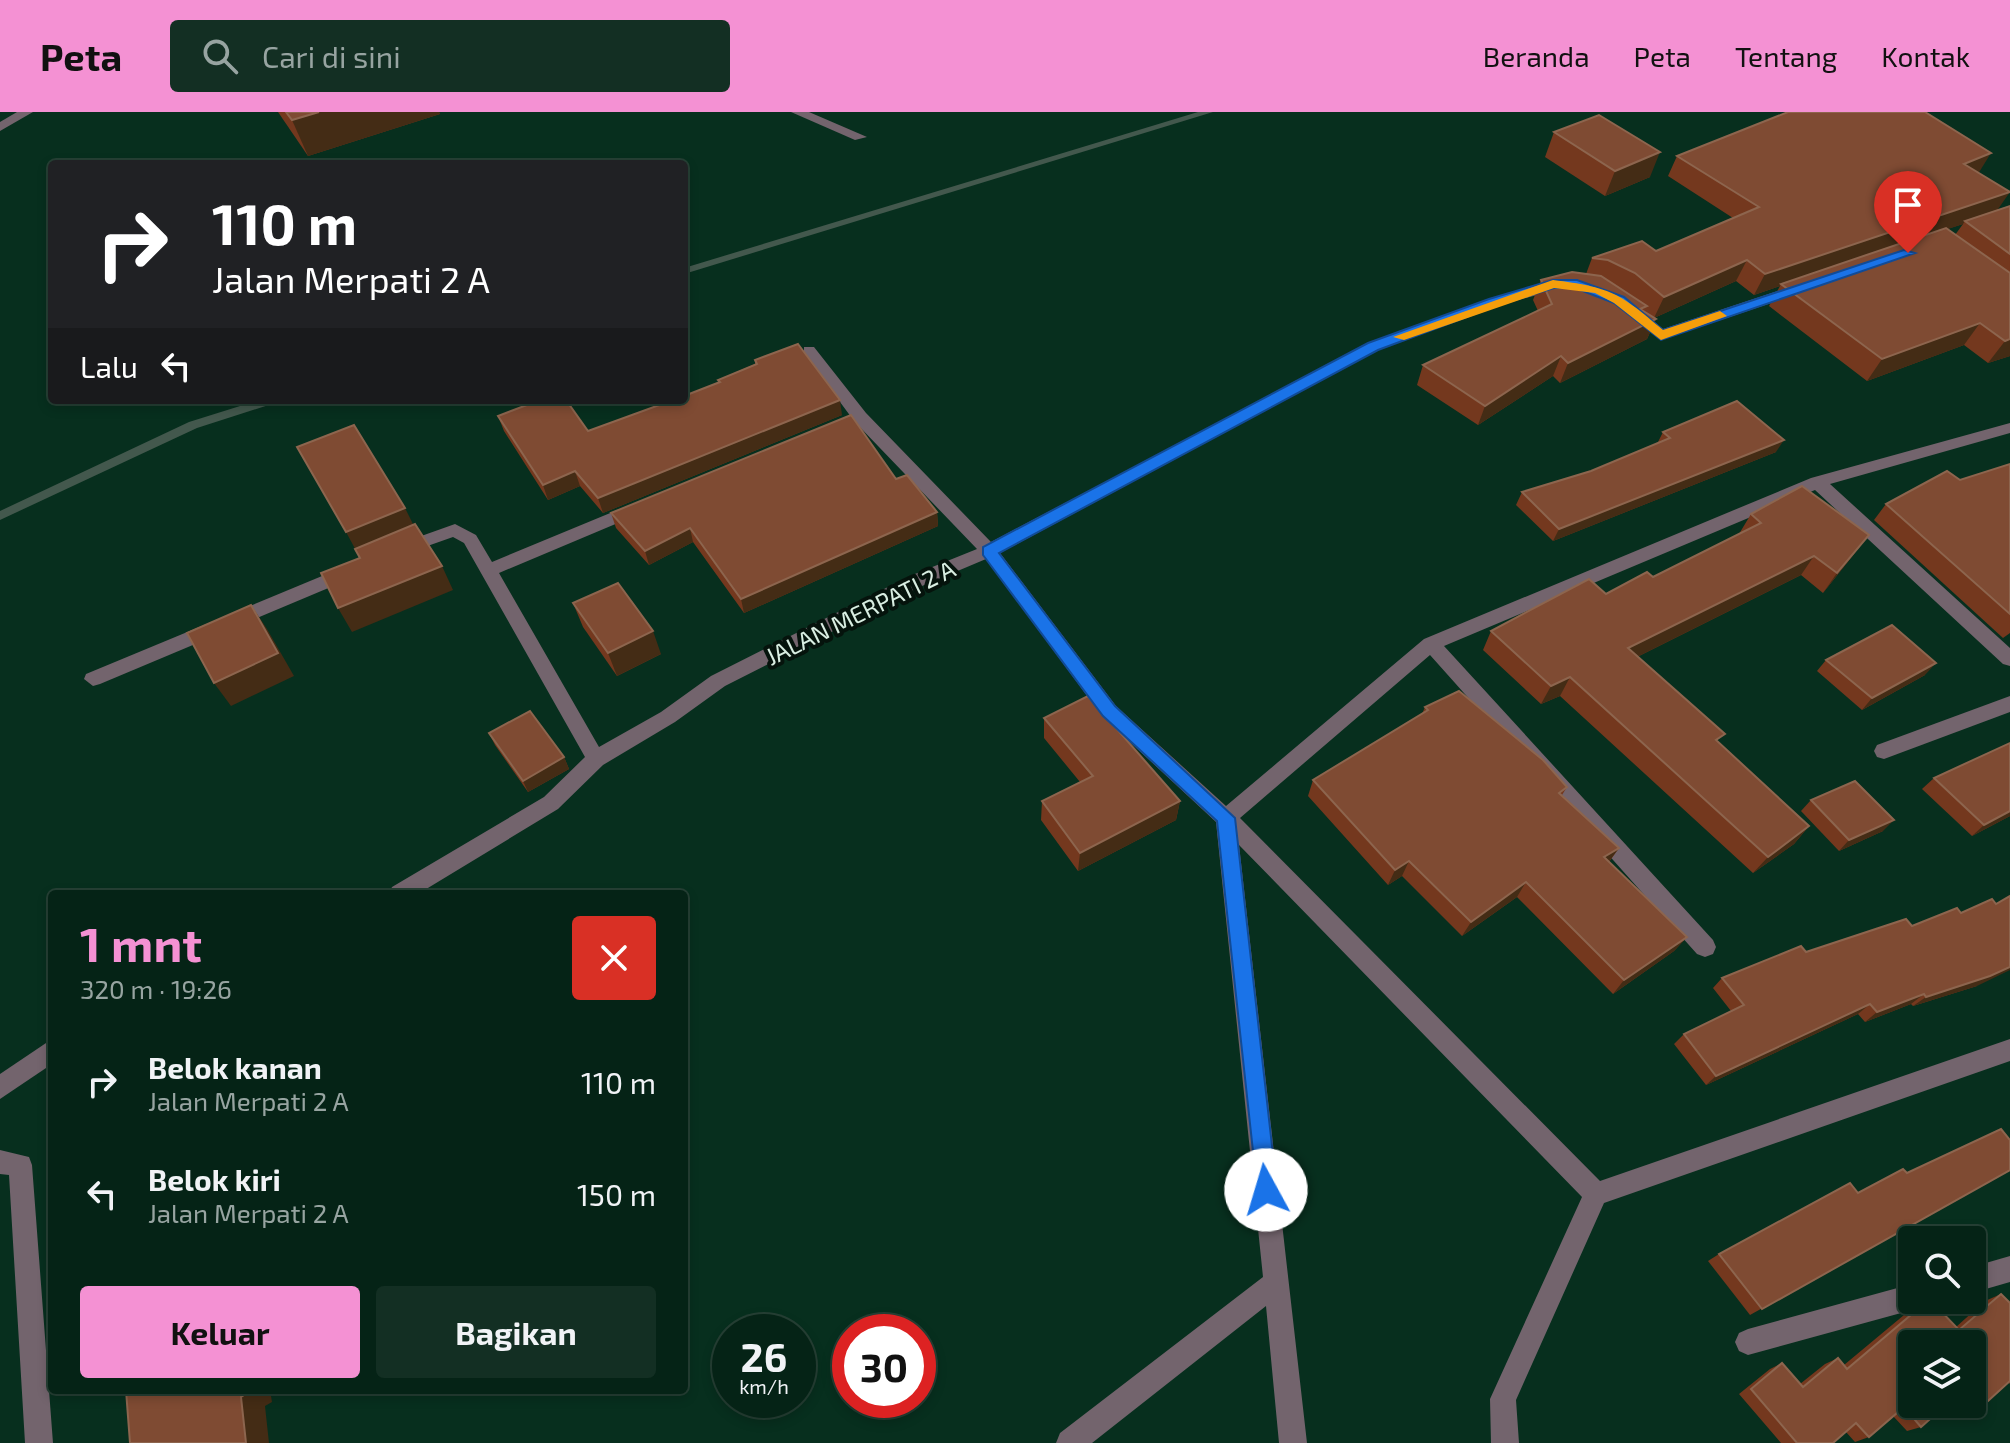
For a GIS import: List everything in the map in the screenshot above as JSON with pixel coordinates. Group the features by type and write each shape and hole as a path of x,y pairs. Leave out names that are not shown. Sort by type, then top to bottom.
{"street":[{"path":"0,127 27,112"},
{"path":"797,112 860,137"},
{"name":"JALAN MERPATI 2 A","path":"407,890 551,803 596,759 668,717 718,681 916,581 989,551 1373,347 1494,302 1553,284 1577,284"},
{"path":"1619,300 1661,335 1811,285"},
{"path":"809,350 853,420 989,551 1109,711 1226,818 1596,1194"},
{"path":"1226,818 1431,644 1817,482 2010,428"},
{"path":"1817,482 2010,659"},
{"path":"487,571 659,500"},
{"path":"93,679 455,530 470,539 596,759"},
{"path":"1431,644 1705,947"},
{"path":"1884,751 2010,704"},
{"path":"1226,818 1293,1443"},
{"path":"1505,1443 1503,1399 1596,1194 2010,1050"},
{"path":"0,1088 48,1053"},
{"path":"0,1162 20,1165 39,1443"},
{"path":"1986,1276 2010,1269"},
{"path":"1070,1443 1276,1282"},
{"path":"1748,1342 1898,1301"}],"building":[{"path":"286,112 319,112 292,120"},
{"path":"1788,112 1925,112 1991,153 1964,164 2010,192 1765,274 1747,260 1664,297 1635,273 1608,260 1592,258 1642,241 1656,251 1759,207 1677,156"},
{"path":"1599,115 1660,152 1615,171 1554,132"},
{"path":"2010,206 2010,254 1965,221"},
{"path":"1946,228 2010,273 2010,339 2005,341 1980,323 1882,359 1781,284"},
{"path":"1572,272 1601,276 1647,306 1640,309 1656,319 1568,363 1561,356 1485,406 1423,365 1552,304 1541,280"},
{"path":"798,344 840,400 598,498 575,471 543,485 498,416 530,404 569,404 588,431 662,404 688,404 688,394 757,364 755,360"},
{"path":"1737,401 1784,440 1559,529 1522,492 1591,471 1670,438 1663,432"},
{"path":"851,415 896,479 907,475 937,512 741,599 690,528 645,551 611,513"},
{"path":"354,425 405,508 346,532 297,447"},
{"path":"2010,464 2010,614 1886,504 1947,471 1960,480"},
{"path":"1802,486 1869,535 1837,573 1814,556 1628,648 1725,734 1716,740 1809,826 1768,857 1570,677 1551,686 1491,631 1589,579 1606,594 1647,572 1653,577 1761,523 1751,514"},
{"path":"415,524 442,566 338,608 321,573 360,558 355,549"},
{"path":"618,583 653,631 608,653 573,603"},
{"path":"251,605 278,653 214,683 187,633"},
{"path":"1892,625 1936,663 1872,698 1826,660"},
{"path":"1459,691 1543,760 1567,787 1559,793 1619,848 1604,857 1687,937 1624,980 1526,882 1471,922 1409,861 1395,870 1313,780 1428,710 1425,707"},
{"path":"1088,696 1180,801 1080,853 1042,801 1093,776 1044,718"},
{"path":"530,711 564,757 523,781 489,733"},
{"path":"2010,743 2010,811 1984,825 1934,778"},
{"path":"1855,781 1894,820 1849,840 1811,800"},
{"path":"2010,896 2010,967 1990,976 1926,997 1924,994 1877,1012 1870,1004 1716,1076 1684,1034 1744,1005 1722,978 1801,946 1806,952 1906,919 1912,926 1957,908 1961,913 1992,899 1996,904"},
{"path":"2001,1129 2010,1140 2010,1170 1910,1226 1898,1226 1898,1233 1762,1309 1719,1254 1850,1183 1858,1193 1903,1169 1907,1173"},
{"path":"2001,1294 2010,1303 2010,1381 1986,1403 1986,1330 1959,1330 1978,1314 1986,1314 1986,1307"},
{"path":"1912,1314 1944,1314 1959,1330 1898,1330 1898,1412 1869,1437 1856,1423 1833,1443 1797,1443 1751,1389 1782,1363 1803,1387 1838,1358 1847,1369"},
{"path":"126,1394 246,1394 241,1397 246,1443 130,1443"},
{"path":"1913,1418 1931,1418 1921,1427"}],"waterway":[{"path":"688,270 1208,112"},
{"path":"0,516 193,425 259,404"}],"slow traffic":[{"path":"1400,337 1553,284 1577,284 1598,289 1619,300 1661,335 1720,316"}],"route":[{"path":"1266,1190 1226,818 1109,711 989,551 1373,347 1494,302 1553,284 1577,284 1598,289 1619,300 1661,335 1908,253"}]}
